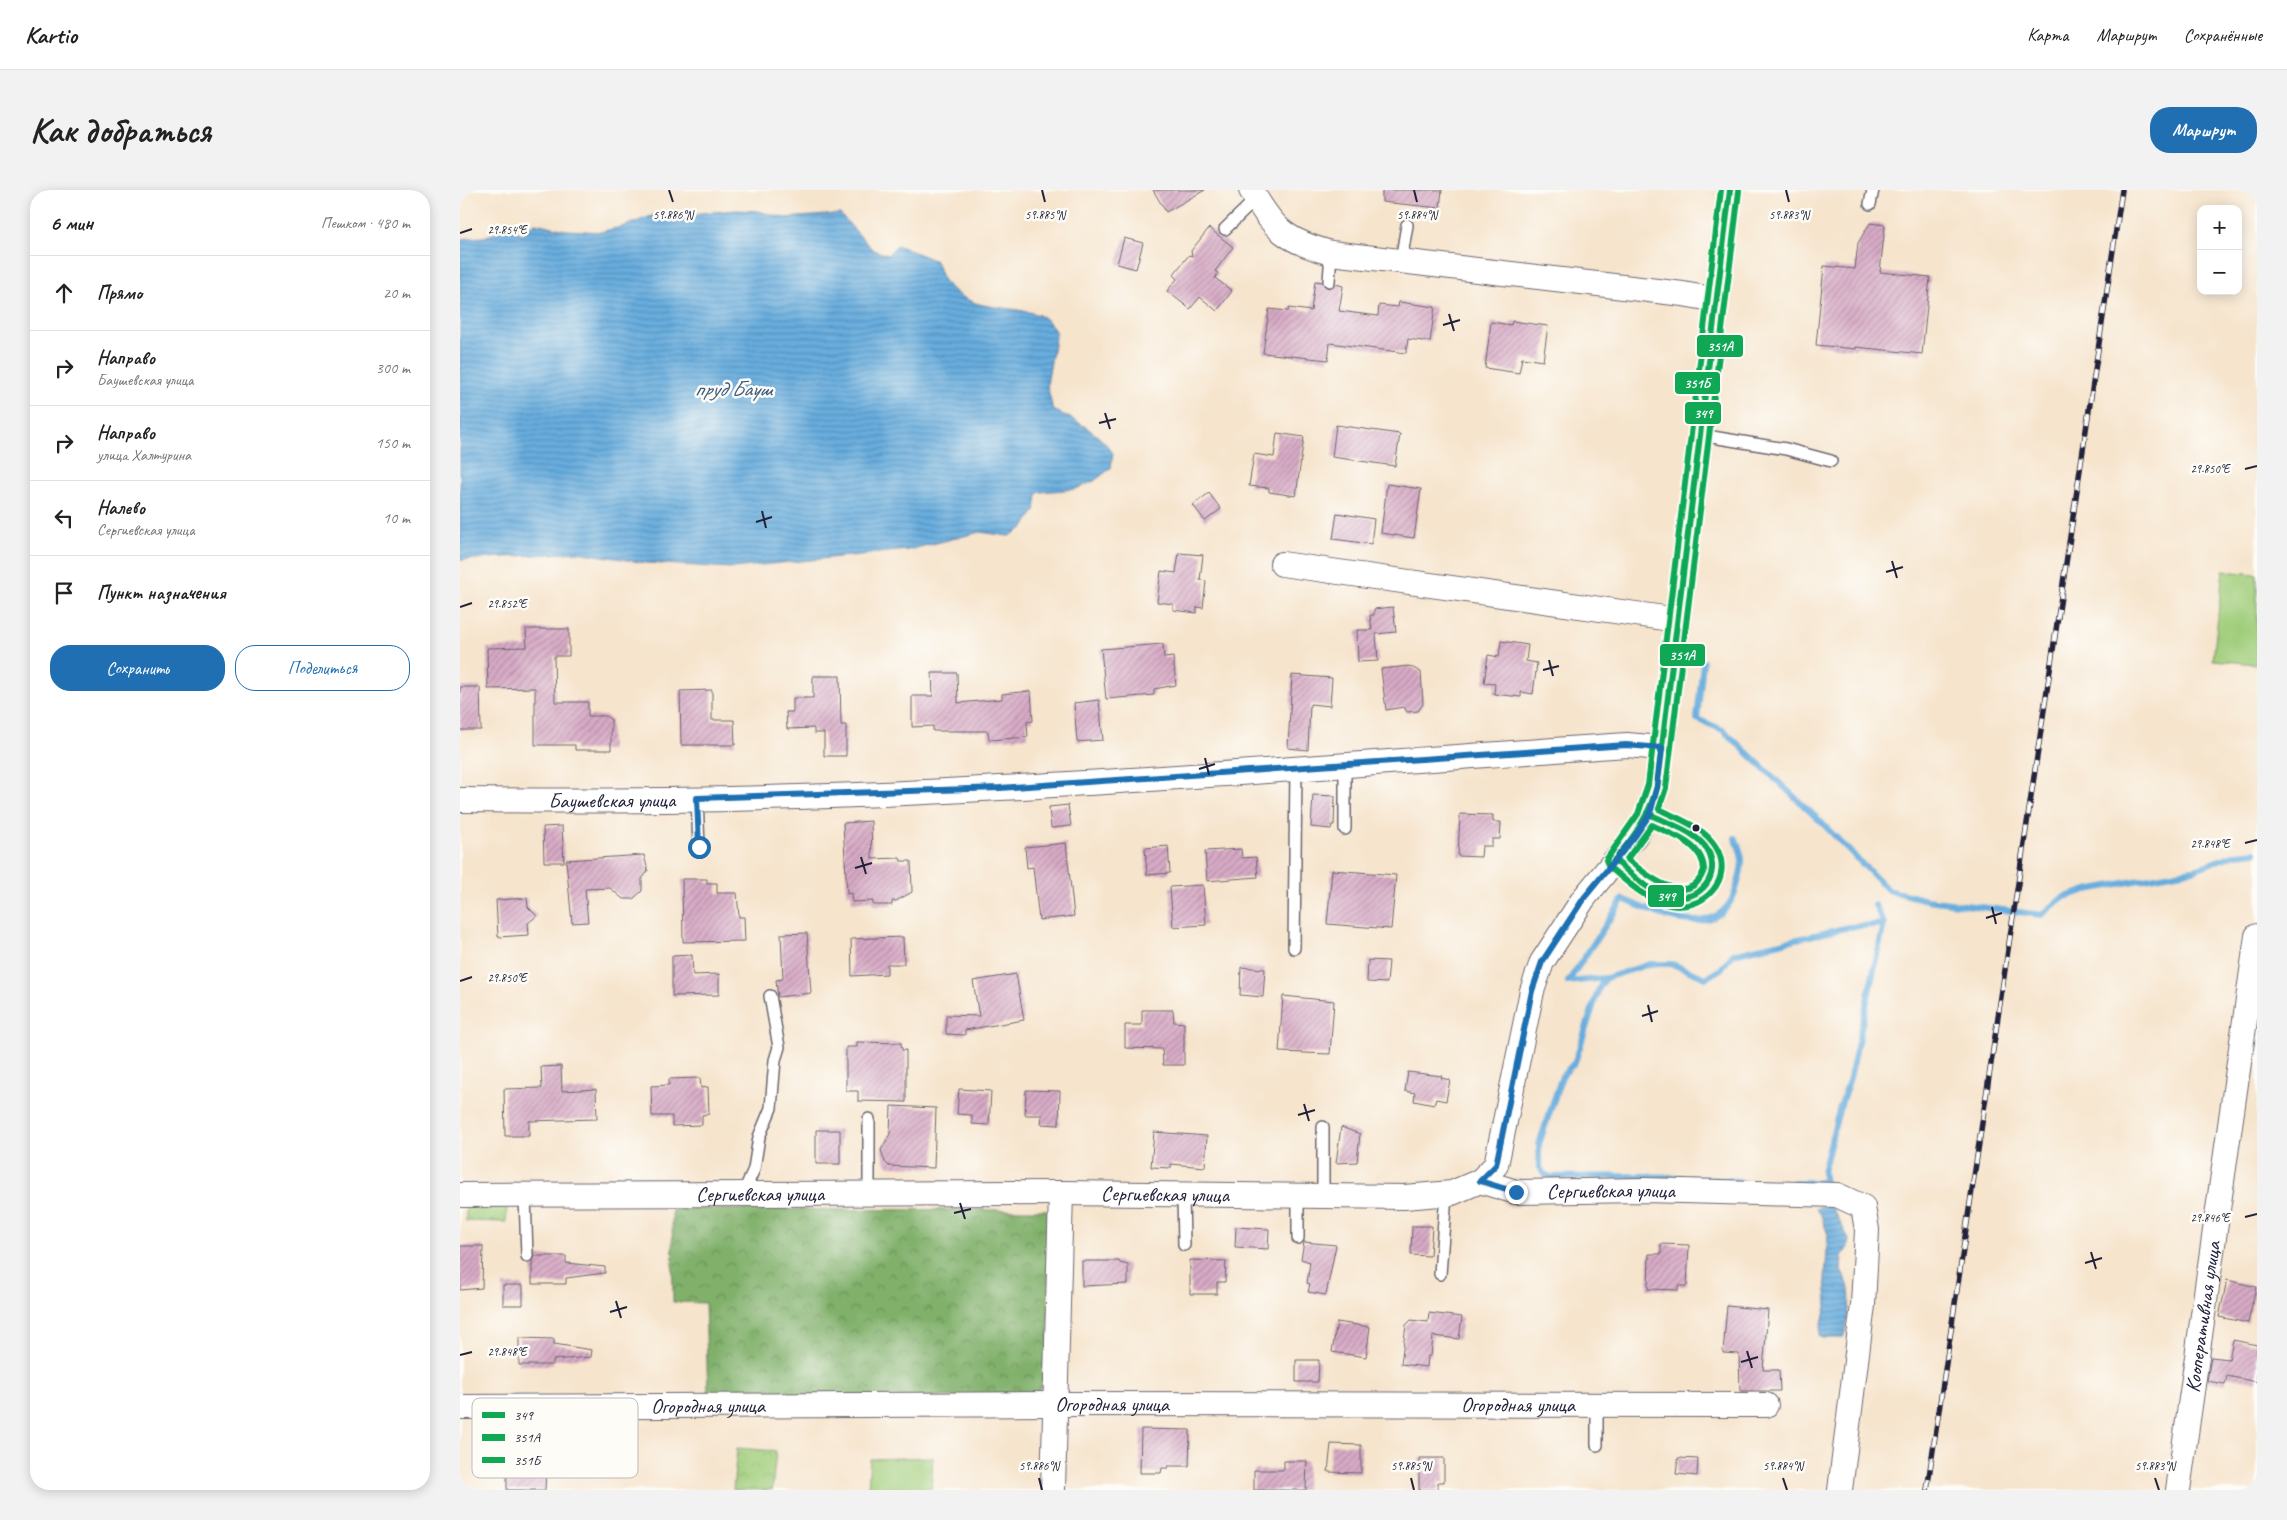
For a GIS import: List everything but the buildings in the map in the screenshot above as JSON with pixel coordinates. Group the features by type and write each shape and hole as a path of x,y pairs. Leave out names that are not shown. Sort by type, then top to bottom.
{"street":[{"path":"1480,1181 1496,1165 1530,1000 1542,962 1584,898 1635,836 1650,814 1657,787 1730,190"},
{"path":"1254,194 1267,217 1283,233 1305,246 1331,253 1717,300"},
{"path":"1282,564 1678,620"},
{"name":"Баушевская улица","path":"460,800 567,801 1000,788 1626,745 1662,748"},
{"name":"Кооперативная улица","path":"2178,1490 2257,936"},
{"name":"Сергиевская улица","path":"460,1195 1060,1193 1404,1197 1446,1194 1480,1181 1516,1192 1644,1190 1838,1195 1863,1207 1867,1230 1863,1305 1840,1490"},
{"path":"1053,1490 1060,1193"},
{"name":"Огородная улица","path":"638,1406 1055,1404 1766,1405"}],"lane":[{"path":"1870,204 1874,190"},
{"path":"1225,229 1254,194"},
{"path":"1401,261 1406,226"},
{"path":"1329,281 1331,253"},
{"path":"1700,435 1786,449 1831,461"},
{"path":"1345,765 1345,829"},
{"path":"1294,948 1296,768"},
{"path":"697,798 699,847"},
{"path":"1614,860 1651,889 1672,897 1689,897 1706,888 1713,875 1713,858 1700,841 1650,814"},
{"path":"743,1194 754,1169 759,1137 771,1108 775,1060 779,1047 770,996"},
{"path":"869,1119 869,1194"},
{"path":"1323,1197 1324,1127"},
{"path":"1440,1274 1446,1194"},
{"path":"1183,1195 1184,1245"},
{"path":"525,1196 528,1256"},
{"path":"1298,1196 1298,1238"},
{"path":"1597,1445 1598,1405"}],"green space":[{"path":"2223,571 2257,574 2257,664 2213,660"},
{"path":"466,1203 507,1204 506,1222 466,1221"},
{"path":"672,1209 1049,1210 1048,1364 1043,1384 1038,1391 1028,1397 708,1396 705,1303 673,1302"},
{"path":"737,1448 776,1451 772,1490 733,1490"},
{"path":"933,1457 931,1490 868,1490 870,1459"}],"water":[{"name":"пруд Бауш","path":"736,210 758,211 784,218 840,214 873,250 888,255 897,245 936,261 944,281 956,293 966,299 988,306 1036,314 1048,321 1056,332 1047,385 1053,410 1078,422 1107,445 1113,453 1111,468 1094,481 1076,489 1040,492 1037,495 1035,511 1023,528 1009,536 980,532 908,550 732,568 646,563 578,552 460,560 460,239 484,237 509,228 522,234 535,223 566,230 600,232 625,226 662,212 689,214"},
{"path":"1823,1205 1831,1206 1849,1239 1848,1247 1842,1256 1841,1271 1846,1279 1850,1302 1844,1336 1841,1338 1822,1338 1819,1335 1827,1303 1825,1280 1828,1235 1821,1215 1816,1209"}],"waterway":[{"path":"1703,662 1697,719 1723,730 1820,821 1888,890 1927,900 2042,915 2062,898 2087,890 2193,870 2236,854 2255,852"},
{"path":"1606,978 1568,982 1623,899 1672,918 1688,921 1704,920 1718,915 1729,904 1741,872 1742,857 1735,838"},
{"path":"1739,1181 1649,1176 1550,1177 1543,1173 1539,1165 1539,1144 1562,1076 1575,1062 1599,988 1606,978 1650,964 1672,964 1706,978 1721,969 1733,954 1849,927 1884,924 1875,905"},
{"path":"1794,1182 1825,1182 1823,1172 1839,1110 1850,1078 1884,924"},
{"path":"2230,1205 2233,1192"}],"railway":[{"path":"1927,1490 2122,190"}],"transit line":[{"name":"351Б","path":"1659,809 1690,824 1705,834 1716,847 1721,859 1721,871 1712,891 1694,903 1682,906 1661,903 1637,890 1609,867 1606,860 1638,814 1648,785 1721,190"},
{"name":"349","path":"1649,814 1688,832 1700,841 1708,851 1712,861 1712,871 1709,880 1695,894 1684,897 1672,897 1656,892 1641,883 1615,860 1640,826 1654,798 1657,787 1730,190"},
{"name":"351А","path":"1659,809 1666,788 1739,191"},
{"name":"351А","path":"1652,825 1685,841 1698,853 1704,870 1697,882 1689,888 1678,889 1667,886 1645,873 1627,859 1652,825"}],"route":[{"path":"699,847 697,798 812,796 1000,788 1626,745 1662,748 1657,787 1650,814 1644,825 1584,898 1561,931 1542,962 1532,991 1496,1165 1480,1181 1516,1192"}]}
